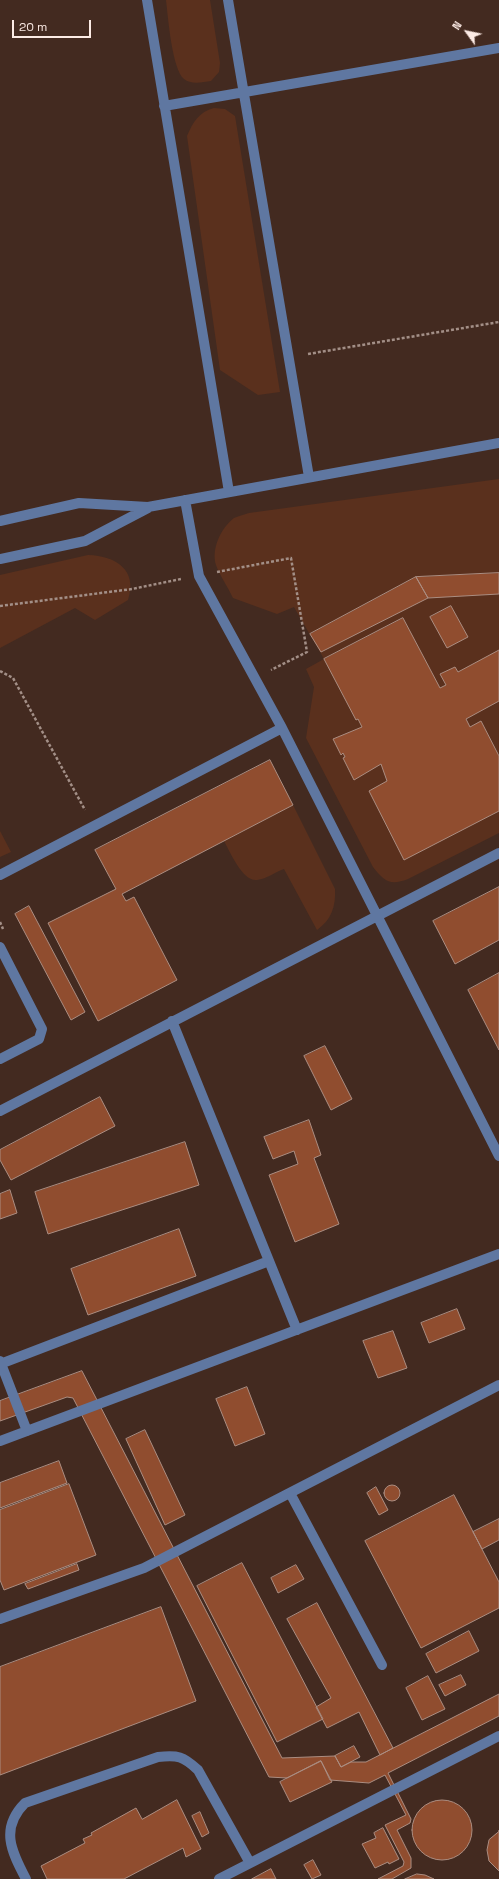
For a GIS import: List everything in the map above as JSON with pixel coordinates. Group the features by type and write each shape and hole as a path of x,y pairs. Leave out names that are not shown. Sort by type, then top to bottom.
{"street":[{"path":"147,0 229,492"},
{"path":"228,0 242,91 290,358 309,477"},
{"path":"164,106 242,91 499,48"},
{"path":"0,521 79,503 148,507 499,443"},
{"path":"185,500 199,576 282,728 499,1156"},
{"path":"0,559 85,541 148,507"},
{"path":"0,875 282,728"},
{"path":"0,1111 499,853"},
{"path":"0,947 42,1029 39,1039 0,1059"},
{"path":"172,1021 297,1330"},
{"path":"0,1441 499,1254"},
{"path":"27,1431 0,1363 269,1261"},
{"path":"0,1619 144,1568 499,1386"},
{"path":"290,1493 382,1665"},
{"path":"219,1879 499,1736"},
{"path":"26,1879 13,1854 8,1837 9,1824 15,1812 25,1803 158,1757 174,1756 186,1759 198,1770 250,1863"}],"path":[{"path":"290,358 499,322"},
{"path":"0,671 14,678 79,797"}],"shaded area":[{"path":"166,0 210,0 220,63 219,72 211,81 197,83 190,82 184,79 180,73 176,65 171,42"},
{"path":"214,108 225,109 235,116 280,392 258,395 220,370 187,136 197,118 204,112"},
{"path":"499,479 499,833 408,879 396,882 388,881 384,879 373,867 306,738 314,687 306,669 324,659 294,607 277,614 233,598 216,565 216,546 221,533 229,522 234,518 249,513"},
{"path":"88,555 107,558 116,562 122,567 130,580 128,600 95,620 75,608 0,648 0,575"},
{"path":"293,805 335,889 335,902 332,912 326,922 317,930 284,869 264,878 257,880 252,879 242,871 233,859 224,841"},
{"path":"0,831 11,852 0,857"}],"building":[{"path":"499,573 499,594 428,598 416,577"},
{"path":"416,577 428,598 321,652 310,634"},
{"path":"451,606 468,637 447,648 430,617"},
{"path":"403,618 440,688 446,685 440,674 455,667 458,672 499,650 499,701 466,719 470,727 481,721 499,756 499,811 404,860 369,791 387,781 381,764 354,780 343,758 345,757 343,753 341,755 333,739 362,727 358,719 356,720 324,659"},
{"path":"270,760 293,805 122,894 126,901 134,897 177,980 98,1021 48,923 116,889 95,850"},
{"path":"499,887 499,940 455,964 433,921"},
{"path":"29,906 85,1012 71,1020 15,914"},
{"path":"499,973 499,1050 468,990"},
{"path":"325,1046 352,1099 331,1110 304,1056"},
{"path":"100,1097 115,1126 11,1180 0,1160 0,1150"},
{"path":"309,1120 321,1155 314,1158 339,1224 295,1242 269,1175 298,1164 294,1151 273,1159 264,1137"},
{"path":"185,1142 199,1185 48,1234 35,1192"},
{"path":"10,1190 17,1213 0,1219 0,1194"},
{"path":"179,1229 196,1276 88,1315 71,1269"},
{"path":"457,1309 465,1329 429,1343 421,1323"},
{"path":"393,1331 407,1368 378,1378 363,1341"},
{"path":"82,1371 282,1758 335,1756 341,1767 351,1762 366,1762 499,1694 499,1716 388,1773 411,1819 410,1823 397,1830 411,1858 411,1868 392,1879 378,1879 403,1866 404,1862 385,1825 406,1815 385,1775 369,1783 330,1780 321,1761 287,1778 269,1777 73,1398 67,1397 0,1421 0,1401"},
{"path":"247,1387 265,1434 235,1446 216,1399"},
{"path":"145,1430 185,1515 165,1525 126,1439"},
{"path":"59,1461 67,1483 0,1508 0,1483"},
{"path":"69,1484 96,1555 4,1590 0,1580 0,1510"},
{"path":"392,1485 398,1487 400,1493 398,1499 392,1501 386,1499 384,1493 386,1487"},
{"path":"376,1487 388,1510 379,1515 367,1493"},
{"path":"454,1495 499,1582 499,1608 421,1648 365,1541"},
{"path":"499,1519 499,1540 482,1549 473,1532"},
{"path":"242,1563 323,1719 277,1742 197,1586"},
{"path":"77,1564 79,1570 28,1589 25,1584"},
{"path":"296,1565 304,1579 278,1593 271,1578"},
{"path":"317,1603 393,1748 380,1755 359,1712 327,1728 316,1707 331,1698 287,1619"},
{"path":"161,1607 196,1701 0,1775 0,1667"},
{"path":"469,1631 479,1651 436,1673 426,1654"},
{"path":"461,1675 466,1685 445,1696 439,1685"},
{"path":"428,1676 445,1709 422,1720 406,1688"},
{"path":"354,1746 360,1757 341,1767 335,1756"},
{"path":"321,1761 332,1782 290,1802 280,1782"},
{"path":"177,1800 201,1849 186,1857 183,1848 124,1879 47,1879 41,1866 85,1843 83,1839 92,1835 91,1833 136,1808 142,1819"},
{"path":"436,1800 448,1800 459,1805 467,1813 472,1824 470,1842 459,1855 448,1860 436,1860 425,1855 417,1847 412,1836 412,1824 417,1813 425,1805"},
{"path":"200,1812 209,1833 202,1837 192,1816"},
{"path":"383,1828 399,1859 375,1868 362,1844 376,1838 374,1833"},
{"path":"499,1831 499,1871 489,1861 487,1850 489,1840"},
{"path":"313,1860 321,1875 312,1879 304,1865"},
{"path":"271,1869 276,1879 252,1879"},
{"path":"417,1874 425,1875 434,1879 405,1879"}]}
